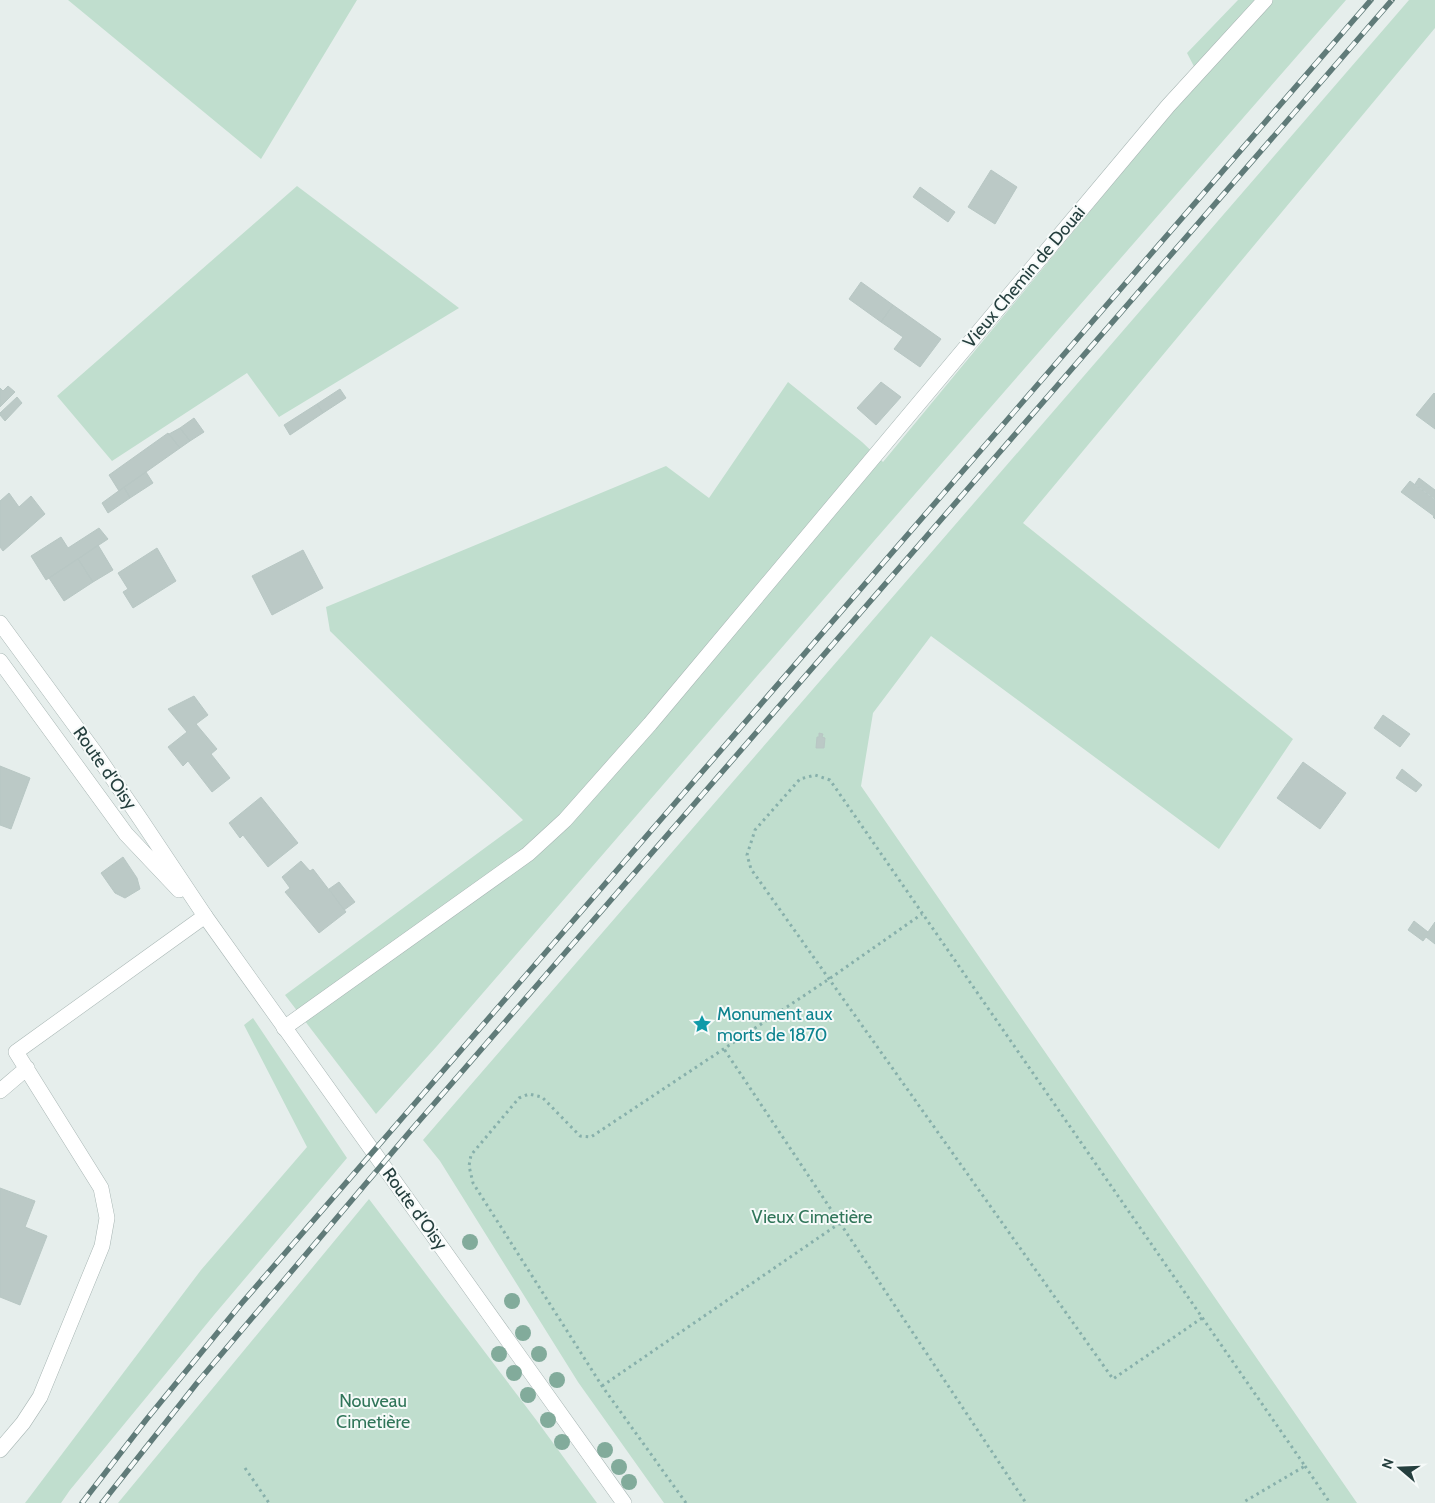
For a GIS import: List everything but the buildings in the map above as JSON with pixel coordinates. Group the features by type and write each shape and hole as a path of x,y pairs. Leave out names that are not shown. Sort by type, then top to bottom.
{"street":[{"name":"Vieux Chemin de Douai","path":"284,1028 528,854 565,820 616,764 1168,106 1265,0"},
{"name":"Route d'Oisy","path":"0,623 96,754 205,916 284,1028 624,1503"},
{"name":"Route d'Oisy","path":"0,661 126,834 205,916"},
{"path":"0,1450 33,1410 40,1397 102,1246 107,1218 101,1188 16,1052 205,916"},
{"path":"0,1091 26,1068"}],"path":[{"path":"1202,1318 1113,1379 751,870 748,855 755,830 800,779 815,775 830,780 1330,1503"},
{"path":"686,1503 602,1386 473,1183 468,1166 471,1155 519,1098 529,1094 542,1097 580,1136 591,1137 829,979 922,914"},
{"path":"724,1049 1026,1503"},
{"path":"602,1386 840,1223"},
{"path":"1242,1503 1305,1466"},
{"path":"245,1468 269,1503"}],"green space":[{"path":"68,0 357,0 261,159"},
{"path":"1238,0 1346,0 376,1114 285,995 523,820 330,631 326,607 666,466 709,498 788,382 862,442 883,462 1200,78 1187,53"},
{"name":"Vieux Cimetière","path":"1409,0 1435,0 1435,28 1023,523 1293,739 1219,849 931,636 873,713 861,786 1357,1503 664,1503 578,1382 440,1161 423,1140"},
{"path":"297,186 459,308 279,417 247,373 112,461 57,396"},
{"path":"253,1018 347,1158 214,1315 61,1503 25,1503 201,1270 307,1147 244,1025"},
{"name":"Nouveau Cimetière","path":"369,1199 597,1503 118,1503"}],"railway":[{"path":"82,1503 146,1420 241,1304 1371,0"},
{"path":"102,1503 197,1383 407,1135 1392,0"}],"place":[{"name":"Monument aux morts de 1870","path":"702,1024"}]}
